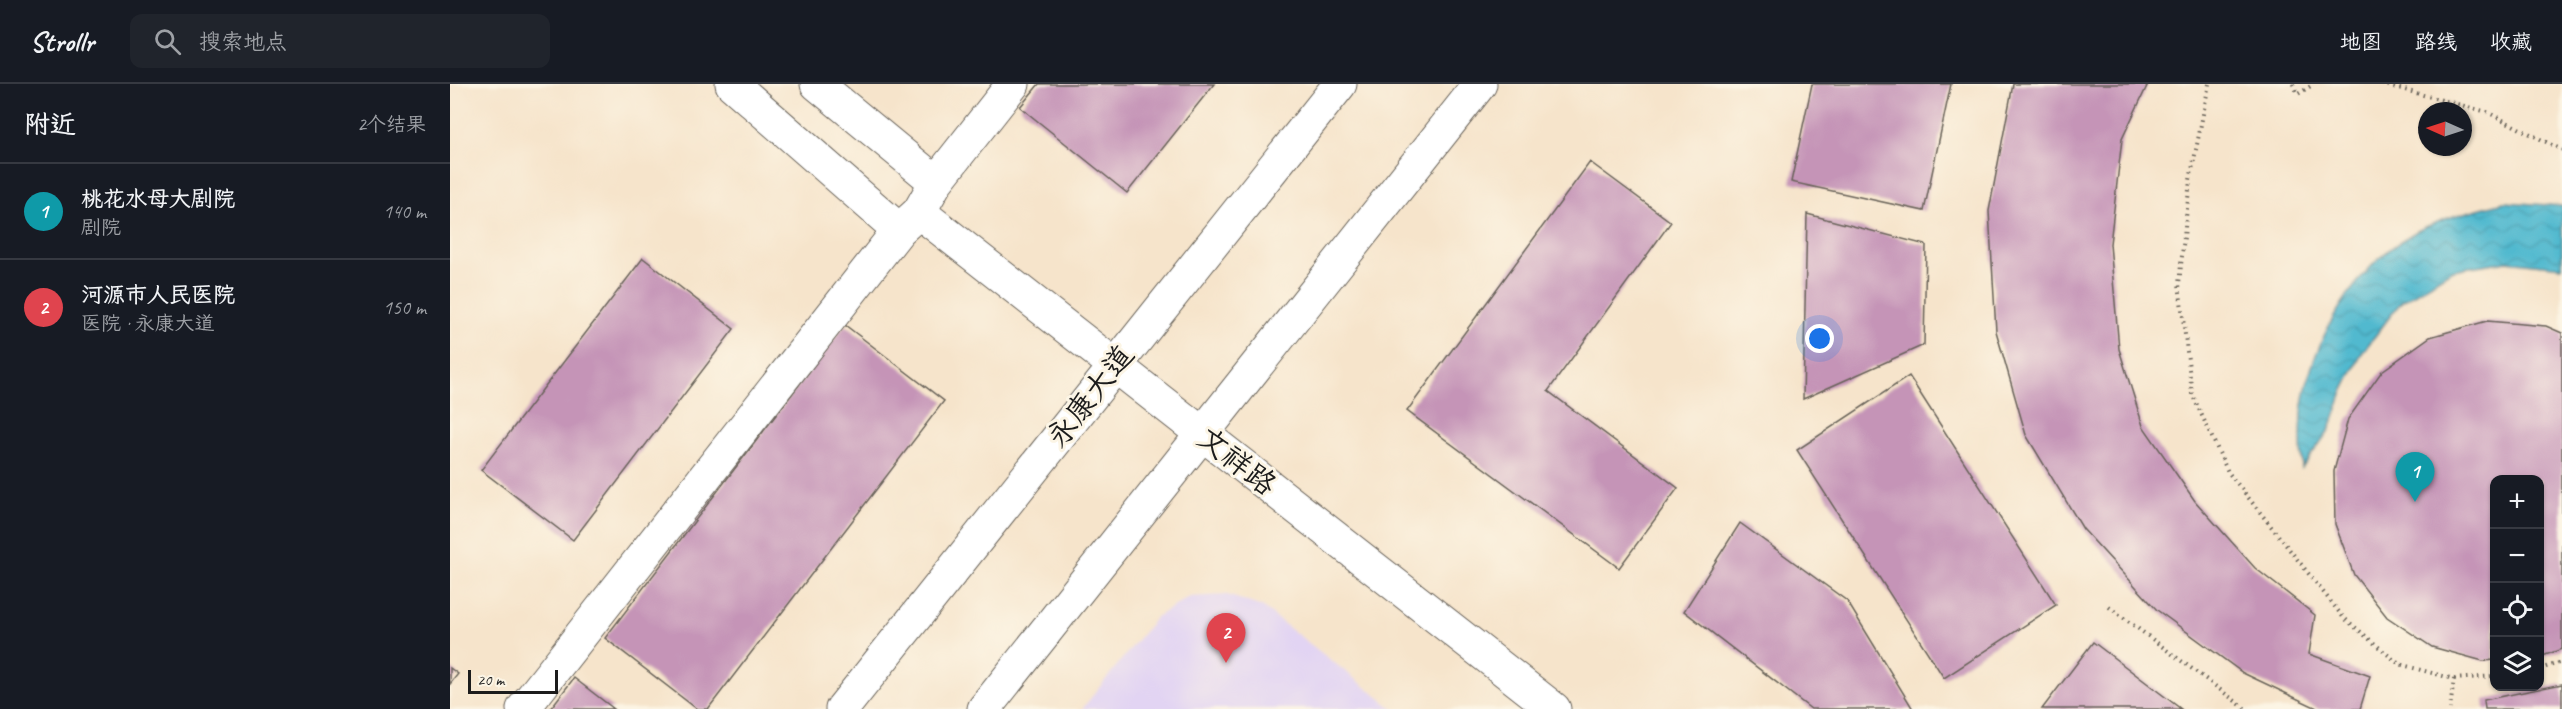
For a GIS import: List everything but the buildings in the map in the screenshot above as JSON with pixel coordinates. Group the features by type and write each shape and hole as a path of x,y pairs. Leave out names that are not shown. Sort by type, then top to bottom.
{"street":[{"name":"文祥路","path":"732,84 909,221 1114,364 1554,709"},
{"path":"816,84 936,182"},
{"path":"523,709 909,221 936,182 1012,84"},
{"name":"永康大道","path":"842,709 1114,364 1340,84"},
{"path":"984,709 1480,84"}],"path":[{"path":"2209,84 2190,180 2179,284 2192,394 2228,472 2343,617 2399,664 2454,679 2490,676"},
{"path":"2293,84 2298,94 2314,84"},
{"path":"2382,84 2487,112 2562,150"},
{"path":"2109,607 2246,709"},
{"path":"2544,668 2562,662"},
{"path":"2450,709 2454,679"}],"shaded area":[{"path":"1227,595 1262,607 1394,709 1082,709 1156,617 1190,597"}],"water":[{"path":"2504,202 2562,206 2562,267 2507,261 2452,270 2401,302 2362,353 2343,392 2330,429 2302,468 2301,420 2308,379 2328,329 2341,305 2357,283 2395,245 2417,231 2449,218"}],"place":[{"name":"桃花水母大剧院","path":"2415,502"},
{"name":"河源市人民医院","path":"1226,663"}]}
